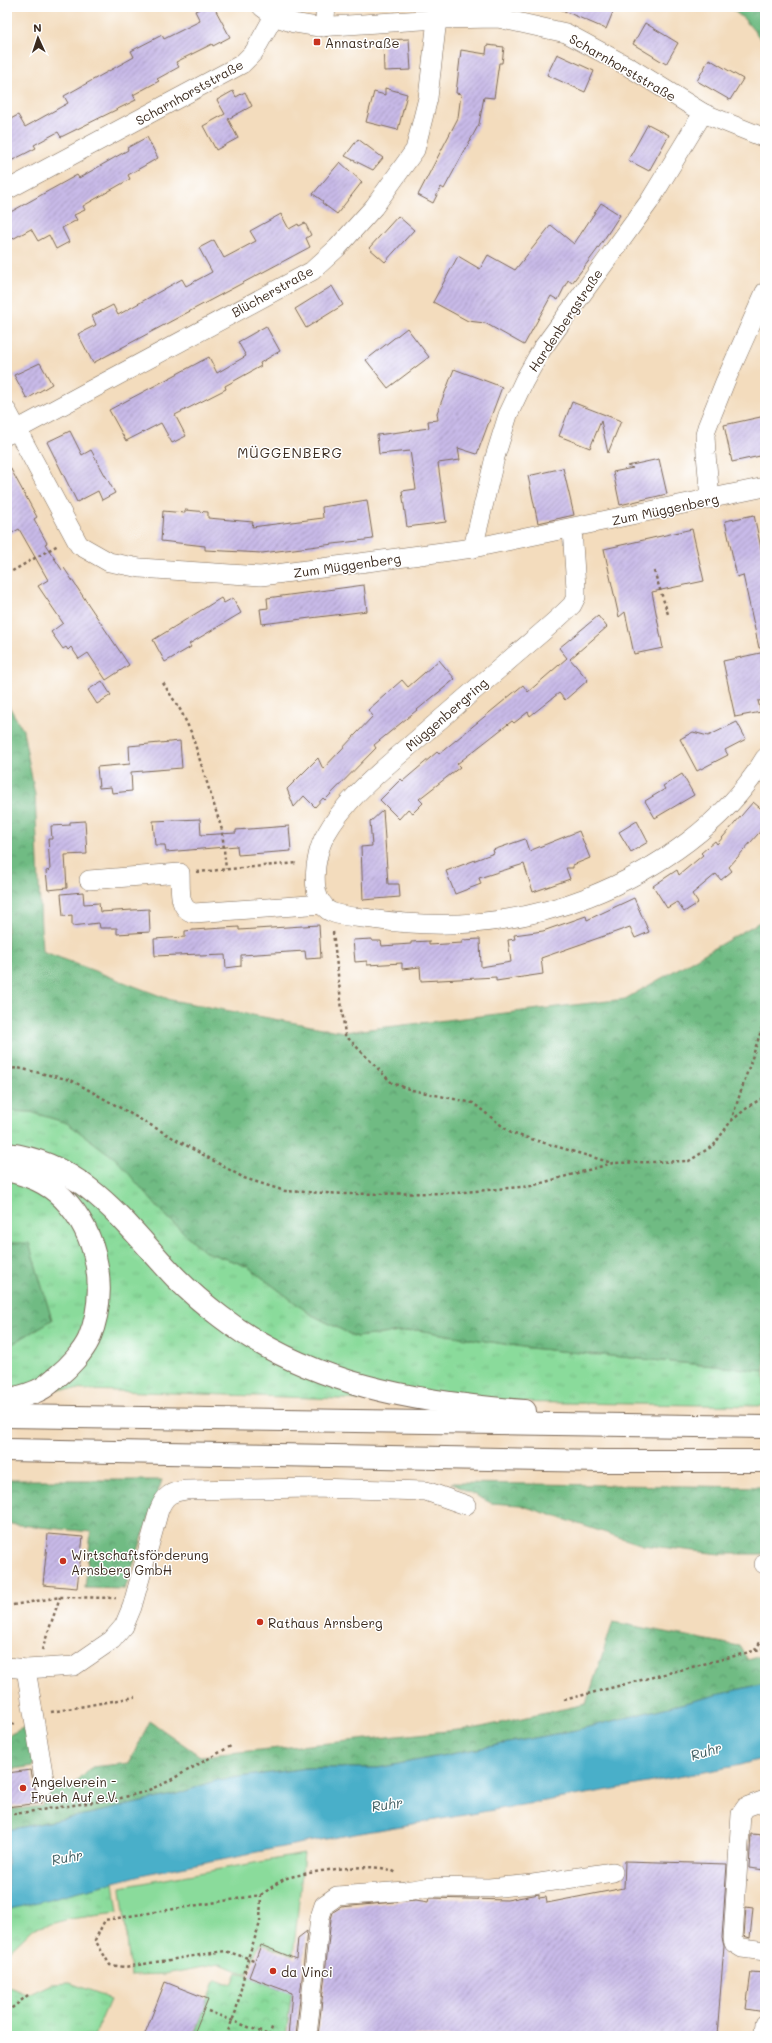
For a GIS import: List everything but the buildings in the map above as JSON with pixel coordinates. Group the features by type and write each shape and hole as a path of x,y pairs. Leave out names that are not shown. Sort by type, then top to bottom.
{"highway":[{"path":"7,1154 46,1162 82,1182 112,1208 176,1278 221,1317 251,1338 309,1368 370,1388 414,1397 515,1410 577,1415 635,1425"},
{"path":"7,1170 41,1181 63,1198 75,1214 90,1241 95,1256 99,1284 98,1306 88,1340 67,1368 43,1388 29,1395 7,1400"},
{"path":"7,1416 765,1427"},
{"path":"7,1450 595,1461 765,1461"}],"street":[{"path":"324,27 326,7"},
{"name":"Scharnhorststraße","path":"7,190 242,64 254,52 268,11 294,23 324,27 437,19 498,18 566,33 629,67 704,113 765,138"},
{"name":"Blücherstraße","path":"12,432 312,271 338,248 374,208 415,150 428,98 437,19"},
{"name":"Hardenbergstraße","path":"473,548 497,450 508,415 524,381 542,349 649,202 704,113"},
{"path":"710,499 705,435 707,427 719,395 765,292"},
{"name":"Zum Müggenberg","path":"7,411 12,432 79,545 109,562 140,568 261,576 473,548 572,529 765,487"},
{"name":"Müggenbergring","path":"327,908 316,888 316,862 324,838 342,811 378,773 572,605 576,597 576,588 572,529"},
{"path":"89,880 180,873 182,904 186,910 194,913 327,908 399,923 458,924 523,917 569,904 630,878 679,848 711,823 740,793 765,758"},
{"path":"7,1667 31,1668 74,1666 112,1640 120,1632 128,1619 135,1598 159,1510 166,1496 170,1493 186,1490 313,1488 426,1491 466,1505"},
{"path":"31,1668 33,1716 45,1785"},
{"path":"765,1800 746,1807 741,1814 733,1939 734,1943 742,1948 765,1951"},
{"path":"307,2036 320,1917 324,1905 337,1896 405,1891 430,1887 496,1888 613,1872"},
{"path":"763,2036 765,2024"}],"path":[{"path":"7,574 74,536"},
{"path":"654,571 668,614"},
{"path":"163,683 181,711 191,732 222,830 226,869"},
{"path":"180,873 316,862"},
{"path":"327,908 345,1035 392,1083 412,1090 473,1103 511,1133 613,1163"},
{"path":"731,1121 765,1019"},
{"path":"7,1069 18,1068 71,1080 244,1178 284,1191 346,1194 454,1193 530,1186 613,1163 689,1161 714,1145 731,1121 752,1104 765,1097"},
{"path":"31,1668 60,1597"},
{"path":"7,1606 60,1597 135,1598"},
{"path":"755,1650 765,1635"},
{"path":"564,1700 765,1648"},
{"path":"7,1728 33,1716 135,1697"},
{"path":"7,1815 121,1798 144,1792 167,1782 231,1746"},
{"path":"254,1960 225,1952 125,1967 110,1965 95,1940 105,1920 261,1895 286,1878 358,1867 378,1867 393,1871 398,1875"},
{"path":"226,2036 232,2021 248,1958 260,1924 261,1895"},
{"path":"7,2012 28,1995"},
{"path":"208,2011 269,2036 273,2025"}],"green space":[{"path":"729,7 765,7 765,44 744,19"},
{"path":"7,703 23,730 35,795 42,951 171,1000 344,1032 625,999 765,919 765,1371 529,1348 417,1330 356,1337 310,1314 247,1266 203,1251 160,1210 116,1159 67,1123 31,1112 7,1111"},
{"path":"7,1111 31,1112 67,1123 116,1158 160,1210 203,1251 247,1266 310,1314 356,1337 417,1330 529,1348 765,1371 765,1406 367,1400 7,1387 7,1347 52,1320 29,1244 7,1243"},
{"path":"7,1243 29,1243 52,1320 7,1347"},
{"path":"7,1480 162,1480 125,1589 85,1588 91,1532 10,1524 7,1530"},
{"path":"451,1483 765,1487 765,1554 720,1554 643,1545 520,1505 491,1503"},
{"path":"613,1622 739,1646 748,1660 765,1655 765,1683 576,1730 378,1768 308,1768 218,1780 177,1794 94,1813 7,1830 7,1810 42,1806 49,1791 72,1787 92,1767 129,1763 150,1721 200,1756 477,1728 586,1704"},
{"path":"27,1726 34,1766 7,1770 7,1736"},
{"path":"304,1854 293,1956 260,1943 247,1974 220,1964 165,1974 131,1975 121,1887"},
{"path":"114,1882 118,1913 69,1919 32,1929 7,1953 7,1909"},
{"path":"237,1972 281,1989 283,1984 292,1988 286,2036 194,2036 216,1979 232,1985"},
{"path":"70,1983 106,1996 110,2000 94,2036 7,2036 7,1986 28,1995 51,1984"}],"water":[{"name":"Ruhr","path":"765,1683 765,1758 741,1765 626,1787 303,1843 145,1874 7,1910 7,1830 94,1813 177,1794 218,1780 308,1768 378,1768 576,1730"}],"place":[{"name":"Annastraße","path":"317,42"},
{"name":"Wirtschaftsförderung Arnsberg GmbH","path":"63,1561"},
{"name":"Rathaus Arnsberg","path":"260,1622"},
{"name":"Angelverein - Frueh Auf e.V.","path":"23,1788"},
{"name":"da Vinci","path":"273,1971"}],"district":[{"name":"MÜGGENBERG","path":"290,452"}]}
